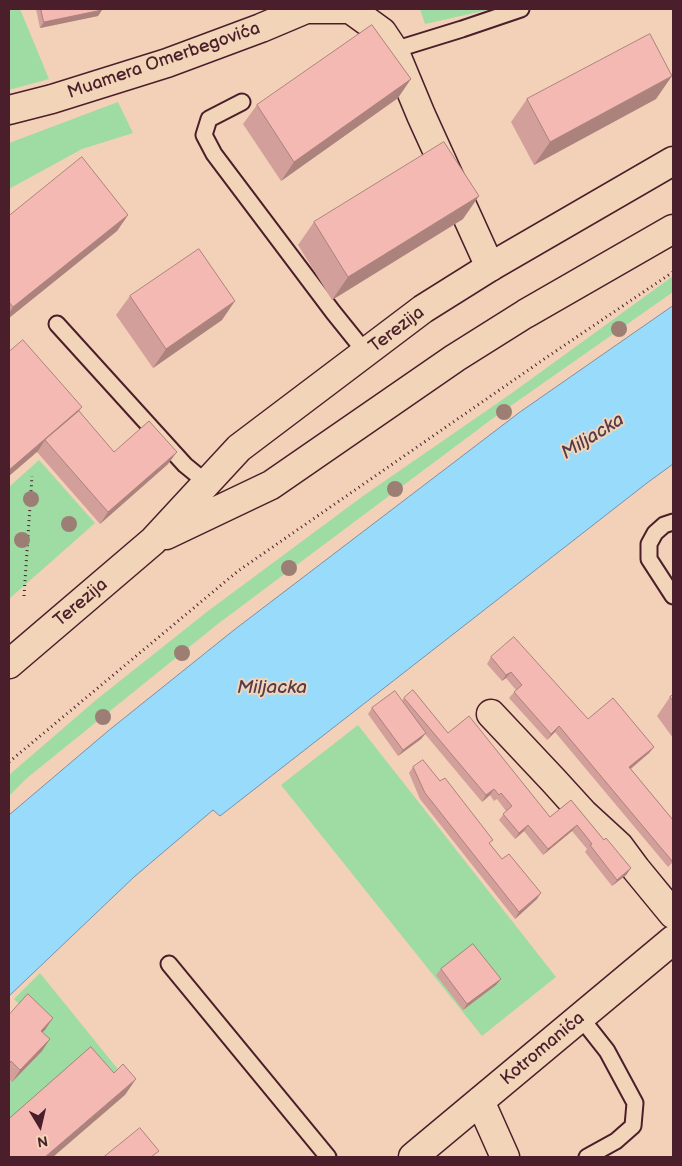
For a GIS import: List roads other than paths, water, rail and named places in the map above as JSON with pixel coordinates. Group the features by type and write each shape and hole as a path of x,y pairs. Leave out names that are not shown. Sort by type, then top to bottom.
{"main road":[{"name":"Muamera Omerbegovića","path":"9,110 52,99 167,63 306,9 350,10 382,32 394,50 425,124 490,267"},
{"name":"Terezija","path":"9,664 153,542 239,448 423,309 490,267 673,161"},
{"name":"Terezija","path":"153,542 271,485 455,358 525,314 673,229"},
{"path":"491,714 583,812 619,846 673,914"},
{"name":"Kotromanića","path":"413,1157 673,940"},
{"path":"480,1101 505,1157"}],"lane":[{"path":"394,50 521,9"},
{"path":"242,102 209,119 204,135 214,154 366,353"},
{"path":"57,324 185,465 206,483"},
{"path":"673,522 664,525 655,533 649,544 649,559 673,596"},
{"path":"169,964 328,1157"},
{"path":"581,1018 607,1051 635,1103 634,1126 616,1141 587,1157"}],"water":[{"name":"Miljacka","path":"673,306 673,464 220,816 213,810 134,877 9,996 9,815 108,731 234,630 520,412"}]}
